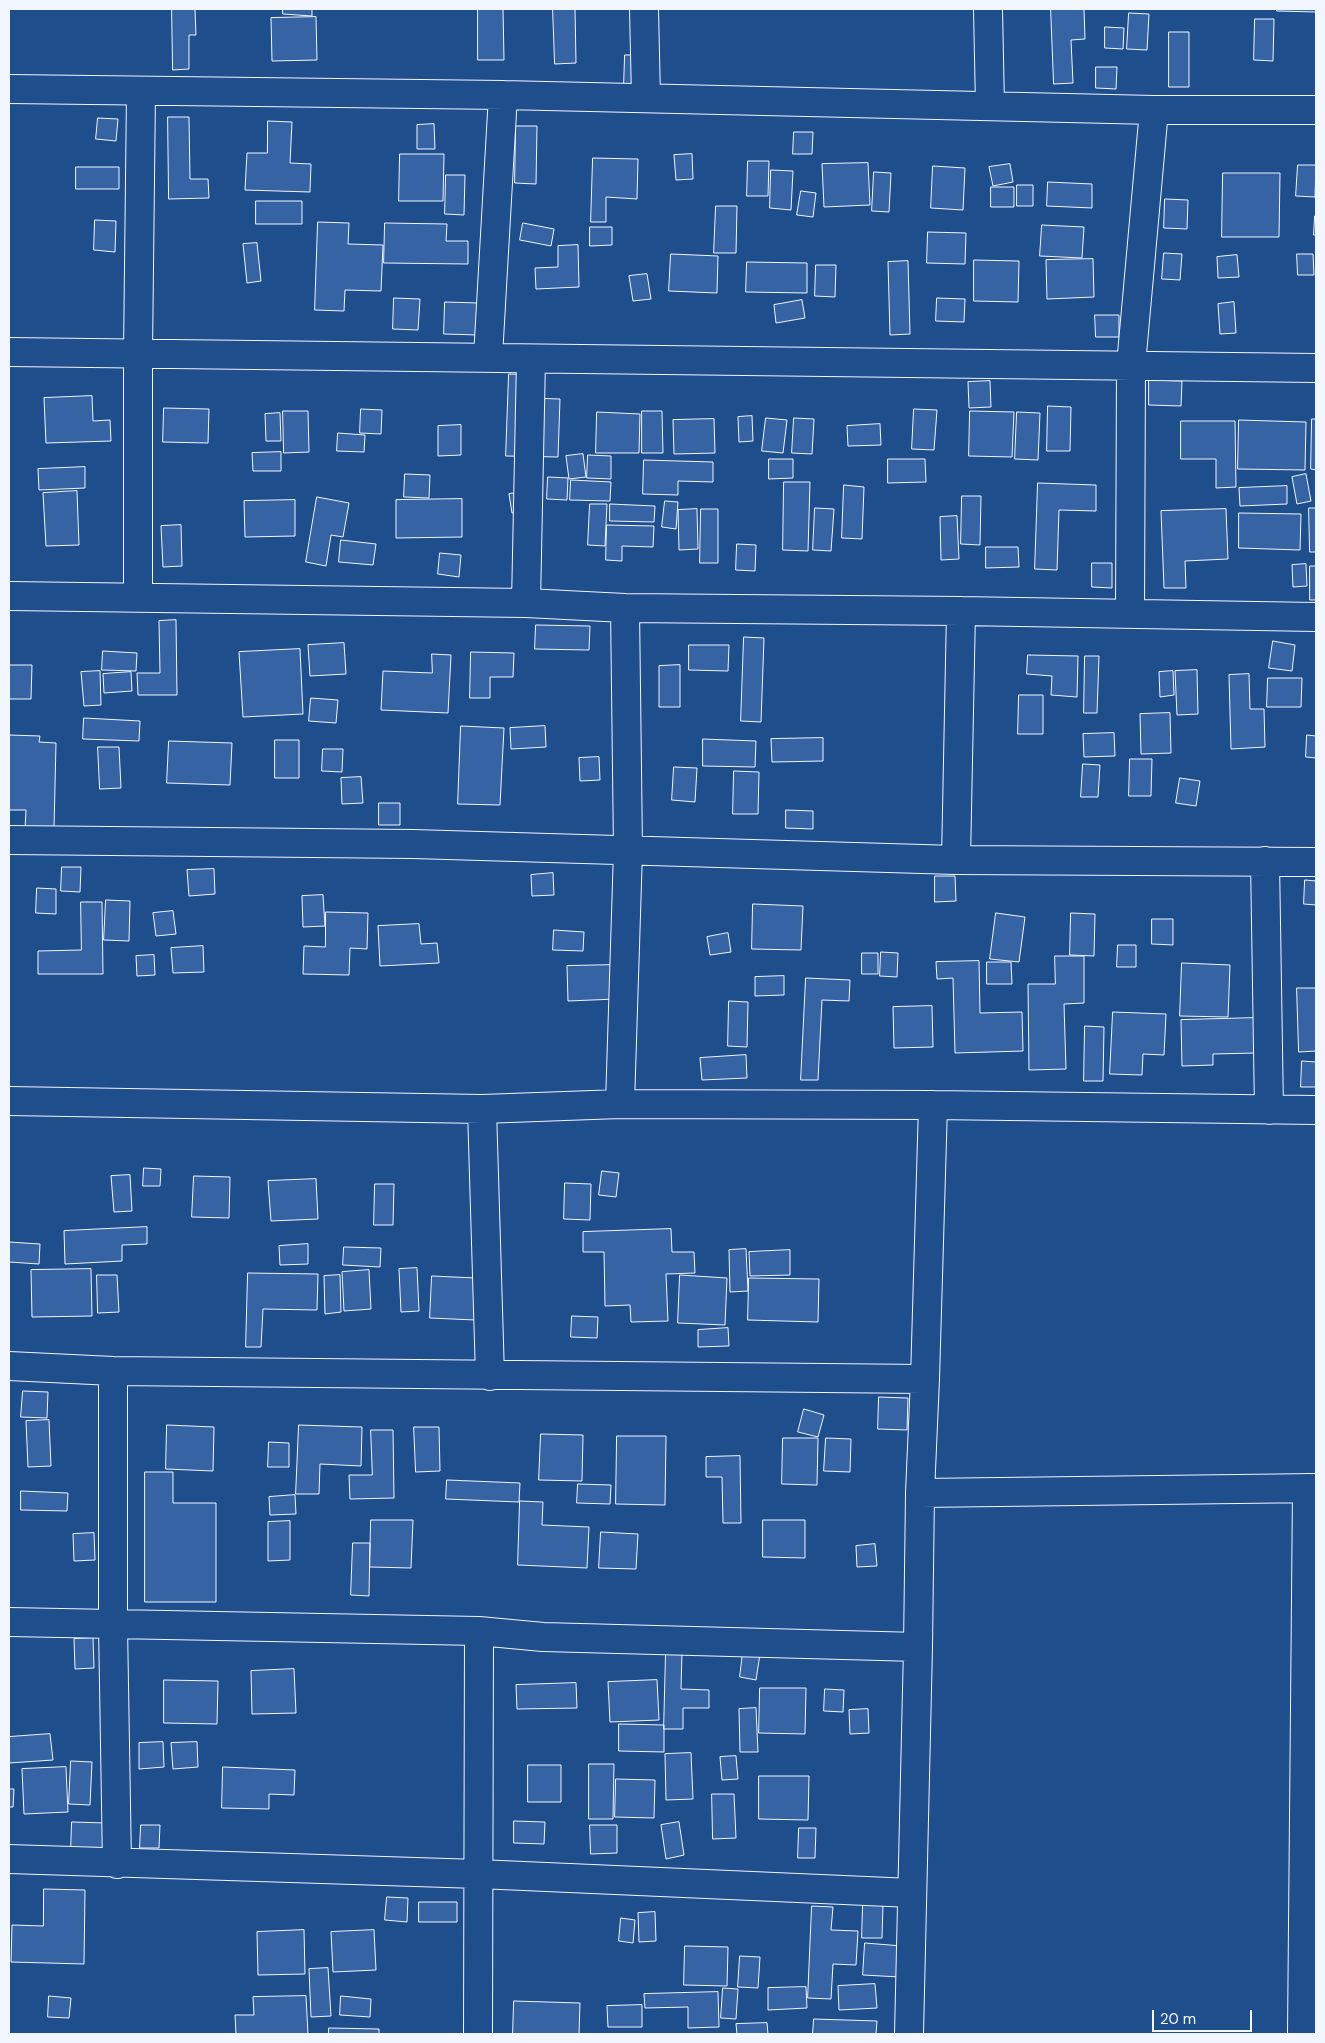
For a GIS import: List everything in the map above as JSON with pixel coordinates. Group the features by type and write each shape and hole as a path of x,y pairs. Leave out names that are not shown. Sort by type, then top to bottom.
{"street":[{"path":"644,9 646,98"},
{"path":"988,9 990,106"},
{"path":"9,89 503,95 1154,110 1316,110"},
{"path":"138,596 138,354 142,91"},
{"path":"488,357 503,95"},
{"path":"1130,614 1131,366 1154,110"},
{"path":"9,352 1316,368"},
{"path":"526,603 532,359"},
{"path":"9,596 138,596 526,603 625,608 1316,617"},
{"path":"620,1104 628,851 625,608"},
{"path":"956,860 960,611"},
{"path":"9,840 412,844 956,860 1316,862"},
{"path":"1265,861 1269,1110"},
{"path":"9,1101 482,1109 620,1104 933,1105 1316,1110"},
{"path":"909,2034 920,1493 933,1105"},
{"path":"482,1109 490,1376"},
{"path":"9,1366 112,1371 925,1379"},
{"path":"112,1371 112,1625 117,1864"},
{"path":"920,1493 1312,1488 1302,2034"},
{"path":"9,1622 480,1631 553,1637 918,1647"},
{"path":"478,2034 480,1631"},
{"path":"9,1860 478,1874 912,1893"}],"building":[{"path":"172,9 195,9 196,35 189,35 189,69 173,70"},
{"path":"283,9 312,9 312,16 283,14"},
{"path":"478,9 503,9 504,60 478,60"},
{"path":"553,9 575,9 576,63 555,64"},
{"path":"1051,9 1084,9 1085,39 1071,40 1073,83 1054,84"},
{"path":"1277,9 1316,9 1316,12 1277,11"},
{"path":"1129,13 1149,14 1147,50 1127,49"},
{"path":"316,17 317,60 272,61 271,18"},
{"path":"1255,19 1274,19 1273,61 1254,60"},
{"path":"1105,27 1124,28 1123,49 1105,48"},
{"path":"1169,32 1189,32 1189,87 1169,87"},
{"path":"625,55 638,55 637,85 624,85"},
{"path":"1096,67 1117,67 1116,89 1096,88"},
{"path":"168,117 189,117 190,179 208,179 209,198 169,199"},
{"path":"98,118 118,119 116,141 96,139"},
{"path":"268,121 292,122 290,163 311,164 310,192 245,190 247,153 267,153"},
{"path":"434,124 435,149 417,149 417,125"},
{"path":"516,126 537,126 536,184 515,183"},
{"path":"794,132 813,132 812,154 793,154"},
{"path":"400,154 444,154 443,201 399,201"},
{"path":"692,154 693,179 676,180 674,155"},
{"path":"593,158 638,159 637,199 606,197 606,222 591,222"},
{"path":"748,161 769,161 768,196 747,196"},
{"path":"868,163 870,205 824,207 822,164"},
{"path":"1010,164 1013,182 993,186 989,167"},
{"path":"1298,165 1316,165 1315,197 1296,196"},
{"path":"933,166 965,168 963,210 931,208"},
{"path":"76,167 119,167 119,189 76,189"},
{"path":"771,170 793,171 791,210 770,208"},
{"path":"874,172 891,173 889,212 872,211"},
{"path":"1223,173 1280,173 1279,237 1222,237"},
{"path":"446,175 465,175 464,215 445,214"},
{"path":"1048,182 1092,184 1092,208 1047,206"},
{"path":"1017,185 1033,185 1033,206 1017,206"},
{"path":"991,187 1014,187 1014,207 991,207"},
{"path":"801,191 816,193 813,217 797,215"},
{"path":"1165,199 1188,200 1187,229 1164,228"},
{"path":"256,201 302,201 302,224 256,224"},
{"path":"716,206 737,206 736,253 714,253"},
{"path":"1315,216 1316,235 1314,235"},
{"path":"95,220 116,221 115,252 94,250"},
{"path":"318,222 349,223 348,244 383,245 381,291 345,290 344,311 315,310"},
{"path":"385,223 447,224 446,241 468,241 468,264 384,263"},
{"path":"523,223 554,229 551,246 520,240"},
{"path":"1042,225 1084,227 1082,258 1040,256"},
{"path":"590,227 612,227 612,245 590,246"},
{"path":"928,232 966,233 965,264 927,263"},
{"path":"257,243 261,281 247,283 243,244"},
{"path":"578,245 579,287 536,289 535,268 558,267 558,246"},
{"path":"1164,253 1182,254 1180,280 1162,279"},
{"path":"671,254 718,256 717,293 669,291"},
{"path":"1297,254 1313,254 1314,275 1298,275"},
{"path":"1237,255 1239,277 1218,278 1217,257"},
{"path":"1093,259 1094,297 1047,299 1046,260"},
{"path":"974,260 1019,261 1018,302 974,301"},
{"path":"908,261 910,334 890,335 888,262"},
{"path":"747,262 807,263 807,293 746,292"},
{"path":"816,265 836,265 835,297 815,296"},
{"path":"647,274 651,299 633,301 629,276"},
{"path":"394,298 420,299 418,330 393,329"},
{"path":"937,298 965,299 964,322 936,321"},
{"path":"802,300 805,318 776,323 774,305"},
{"path":"445,302 479,303 479,335 444,334"},
{"path":"1234,302 1236,333 1220,334 1218,304"},
{"path":"1095,315 1119,315 1119,337 1096,337"},
{"path":"509,374 530,375 530,398 560,399 558,457 506,456"},
{"path":"1149,380 1182,381 1181,406 1149,405"},
{"path":"990,381 991,407 969,408 968,382"},
{"path":"92,396 93,421 110,420 111,441 46,443 44,398"},
{"path":"1048,406 1071,407 1070,451 1047,451"},
{"path":"164,408 209,409 208,443 163,442"},
{"path":"361,409 382,410 381,434 360,433"},
{"path":"914,409 937,410 934,450 912,449"},
{"path":"283,411 308,411 309,452 284,453"},
{"path":"642,411 662,411 663,453 642,453"},
{"path":"970,411 1014,412 1012,457 969,456"},
{"path":"597,412 640,414 639,453 596,453"},
{"path":"1017,412 1040,413 1038,460 1015,459"},
{"path":"280,413 281,441 266,441 265,414"},
{"path":"752,416 753,441 739,442 738,417"},
{"path":"766,418 787,420 783,453 762,451"},
{"path":"794,418 814,419 812,454 792,453"},
{"path":"714,419 715,453 674,454 673,420"},
{"path":"1312,419 1316,419 1316,470 1311,469"},
{"path":"1239,420 1306,422 1305,470 1238,469"},
{"path":"1181,421 1235,421 1236,487 1216,488 1216,459 1181,459"},
{"path":"880,424 881,445 848,446 847,426"},
{"path":"461,425 461,455 438,456 438,426"},
{"path":"338,433 365,435 364,452 337,451"},
{"path":"281,452 281,471 253,471 252,453"},
{"path":"583,454 586,477 569,479 566,456"},
{"path":"588,455 611,456 611,479 587,478"},
{"path":"769,459 793,459 793,478 769,479"},
{"path":"888,459 925,459 926,482 888,483"},
{"path":"644,460 713,462 713,482 678,481 678,495 643,494"},
{"path":"85,467 85,488 39,490 38,469"},
{"path":"405,474 430,475 429,498 404,497"},
{"path":"1306,474 1311,501 1297,504 1292,477"},
{"path":"548,477 568,478 567,500 547,499"},
{"path":"571,480 611,482 610,501 570,500"},
{"path":"784,482 810,482 808,551 783,550"},
{"path":"1038,483 1096,485 1096,511 1059,510 1057,570 1035,569"},
{"path":"844,485 864,487 862,539 842,538"},
{"path":"1287,486 1287,504 1240,506 1239,488"},
{"path":"77,491 79,545 46,546 43,493"},
{"path":"531,491 534,511 512,513 509,494"},
{"path":"962,496 981,496 980,545 961,544"},
{"path":"317,497 349,503 343,537 331,535 326,566 306,562"},
{"path":"462,499 462,537 396,538 396,500"},
{"path":"295,500 295,536 245,537 244,501"},
{"path":"665,501 678,502 676,529 662,527"},
{"path":"590,504 607,504 605,546 588,545"},
{"path":"610,504 655,506 654,522 610,521"},
{"path":"815,508 834,509 831,551 813,550"},
{"path":"1309,508 1316,508 1316,552 1310,552"},
{"path":"697,509 698,549 679,550 678,510"},
{"path":"701,509 718,509 718,563 700,563"},
{"path":"1226,509 1228,559 1185,561 1186,588 1164,588 1161,511"},
{"path":"1239,513 1301,514 1300,550 1239,548"},
{"path":"957,516 959,559 941,560 940,517"},
{"path":"181,525 182,566 163,567 161,526"},
{"path":"607,525 654,526 653,547 622,546 622,561 606,560"},
{"path":"341,540 376,544 373,565 339,562"},
{"path":"737,544 756,545 755,571 736,570"},
{"path":"986,547 1018,547 1019,567 986,568"},
{"path":"440,553 461,555 459,577 438,574"},
{"path":"1092,563 1112,563 1112,588 1092,587"},
{"path":"1306,564 1307,586 1293,587 1292,565"},
{"path":"1310,566 1316,566 1316,600 1310,600"},
{"path":"176,620 177,695 138,695 137,673 160,673 159,621"},
{"path":"536,625 590,626 589,650 535,649"},
{"path":"744,637 764,638 761,722 741,721"},
{"path":"1273,641 1295,645 1292,671 1269,668"},
{"path":"344,643 346,674 310,676 308,645"},
{"path":"689,645 729,645 728,671 689,670"},
{"path":"300,649 303,714 243,717 239,652"},
{"path":"103,651 137,653 136,671 102,670"},
{"path":"471,652 514,653 513,677 490,677 490,698 470,698"},
{"path":"432,654 451,655 448,713 381,710 383,671 432,673"},
{"path":"1028,655 1078,656 1077,697 1051,695 1052,676 1027,674"},
{"path":"1085,656 1099,656 1097,713 1084,713"},
{"path":"9,665 32,665 31,699 9,699"},
{"path":"680,665 680,707 659,707 659,666"},
{"path":"1197,670 1198,714 1177,715 1175,671"},
{"path":"100,671 101,705 84,706 81,672"},
{"path":"1173,671 1174,695 1160,697 1159,672"},
{"path":"131,672 132,691 104,693 103,674"},
{"path":"1249,674 1250,709 1264,709 1265,747 1231,749 1229,675"},
{"path":"1268,678 1302,678 1301,707 1267,707"},
{"path":"1019,695 1043,695 1043,734 1018,734"},
{"path":"311,698 338,700 336,723 309,721"},
{"path":"1170,713 1171,753 1141,754 1140,714"},
{"path":"84,718 140,721 139,741 83,739"},
{"path":"461,726 504,728 500,805 458,804"},
{"path":"545,726 546,747 511,749 510,728"},
{"path":"1114,733 1115,756 1084,757 1083,734"},
{"path":"9,735 40,736 39,742 56,743 54,829 25,828 26,810 9,810"},
{"path":"1307,735 1316,736 1316,758 1306,757"},
{"path":"823,738 823,761 772,762 771,739"},
{"path":"703,739 756,741 755,767 703,766"},
{"path":"275,740 299,740 299,778 275,778"},
{"path":"169,741 232,743 230,785 167,783"},
{"path":"98,747 119,747 121,788 100,789"},
{"path":"323,749 343,749 342,772 322,771"},
{"path":"599,757 600,780 580,781 579,758"},
{"path":"1130,759 1152,759 1151,796 1129,796"},
{"path":"1083,764 1100,765 1098,797 1081,797"},
{"path":"674,767 697,768 695,802 672,800"},
{"path":"734,771 759,772 758,814 733,814"},
{"path":"361,777 363,803 342,804 341,778"},
{"path":"1180,778 1200,781 1196,806 1176,803"},
{"path":"379,803 400,803 400,825 379,825"},
{"path":"786,810 813,811 813,829 786,828"},
{"path":"62,867 81,867 80,892 61,891"},
{"path":"214,869 215,894 189,896 187,870"},
{"path":"553,873 554,895 532,896 531,875"},
{"path":"935,876 955,876 956,901 935,902"},
{"path":"1305,880 1316,881 1316,905 1304,904"},
{"path":"37,888 56,889 56,914 36,913"},
{"path":"323,895 325,926 303,927 302,896"},
{"path":"106,900 130,901 129,941 104,940"},
{"path":"81,902 102,902 103,974 38,974 38,951 81,950"},
{"path":"753,904 803,906 801,950 752,949"},
{"path":"173,911 176,934 156,936 153,913"},
{"path":"326,912 368,913 367,949 350,948 349,975 303,974 304,946 325,947"},
{"path":"996,913 1025,917 1019,962 990,959"},
{"path":"1071,913 1095,914 1094,956 1070,955"},
{"path":"1152,919 1173,919 1173,945 1152,944"},
{"path":"419,924 421,944 437,943 439,963 380,966 378,926"},
{"path":"554,930 584,932 583,951 553,950"},
{"path":"728,933 731,952 710,955 707,937"},
{"path":"1118,945 1136,945 1136,967 1117,967"},
{"path":"203,946 204,972 173,973 171,948"},
{"path":"881,952 898,953 897,977 880,976"},
{"path":"862,953 878,953 878,974 862,974"},
{"path":"154,955 155,975 137,976 136,956"},
{"path":"1055,956 1084,956 1084,1003 1064,1004 1066,1069 1029,1070 1028,984 1055,984"},
{"path":"979,961 980,1013 1022,1012 1023,1051 955,1053 953,978 937,979 936,962"},
{"path":"987,962 1011,962 1012,984 987,984"},
{"path":"1182,963 1230,965 1228,1017 1180,1016"},
{"path":"614,965 616,999 568,1001 567,966"},
{"path":"784,976 784,995 755,996 755,977"},
{"path":"806,978 850,980 849,1001 822,1000 818,1080 801,1080"},
{"path":"1297,988 1316,988 1316,1051 1299,1052"},
{"path":"729,1001 748,1002 747,1047 728,1046"},
{"path":"932,1006 933,1047 894,1048 893,1007"},
{"path":"1113,1012 1166,1014 1164,1055 1143,1054 1142,1075 1110,1074"},
{"path":"1255,1018 1256,1053 1213,1054 1213,1065 1182,1066 1181,1020"},
{"path":"1085,1026 1104,1027 1103,1081 1084,1081"},
{"path":"746,1055 747,1078 702,1080 700,1058"},
{"path":"1302,1061 1316,1062 1316,1087 1301,1087"},
{"path":"144,1168 161,1169 160,1186 143,1186"},
{"path":"602,1171 619,1173 616,1197 599,1195"},
{"path":"130,1175 132,1211 114,1212 111,1176"},
{"path":"194,1176 230,1177 229,1218 192,1217"},
{"path":"316,1179 318,1219 271,1221 268,1181"},
{"path":"565,1183 591,1184 590,1220 564,1219"},
{"path":"375,1184 394,1184 393,1225 374,1225"},
{"path":"147,1227 147,1244 122,1245 122,1261 65,1264 64,1231"},
{"path":"671,1229 672,1252 694,1252 695,1273 666,1274 668,1321 631,1322 630,1305 605,1306 604,1252 583,1252 583,1232"},
{"path":"9,1242 40,1244 39,1264 9,1262"},
{"path":"308,1244 308,1264 280,1265 279,1246"},
{"path":"344,1247 381,1248 380,1267 343,1265"},
{"path":"746,1249 748,1291 730,1292 729,1250"},
{"path":"790,1250 790,1275 750,1276 749,1252"},
{"path":"417,1268 419,1311 401,1312 399,1269"},
{"path":"91,1269 92,1316 32,1317 31,1270"},
{"path":"369,1270 371,1309 344,1311 342,1272"},
{"path":"248,1273 318,1274 317,1310 263,1309 261,1347 246,1347"},
{"path":"97,1275 117,1275 119,1312 98,1313"},
{"path":"340,1275 341,1312 325,1314 324,1276"},
{"path":"680,1275 727,1278 725,1325 678,1323"},
{"path":"432,1276 476,1278 475,1320 430,1318"},
{"path":"749,1278 819,1279 818,1322 748,1320"},
{"path":"572,1316 598,1317 597,1338 571,1337"},
{"path":"728,1328 729,1346 698,1347 698,1330"},
{"path":"23,1391 48,1392 47,1418 21,1417"},
{"path":"879,1397 908,1398 907,1430 878,1429"},
{"path":"804,1409 824,1415 818,1437 798,1432"},
{"path":"49,1420 51,1466 28,1467 26,1421"},
{"path":"167,1425 214,1427 213,1471 166,1469"},
{"path":"299,1425 362,1427 361,1466 320,1464 319,1494 296,1494"},
{"path":"414,1427 439,1427 440,1471 416,1472"},
{"path":"371,1430 393,1430 394,1498 350,1499 349,1475 372,1475"},
{"path":"541,1434 583,1435 582,1481 539,1480"},
{"path":"617,1436 666,1436 665,1505 616,1504"},
{"path":"783,1438 818,1438 817,1485 782,1484"},
{"path":"826,1438 851,1439 850,1472 824,1471"},
{"path":"269,1442 289,1443 289,1467 268,1467"},
{"path":"740,1456 741,1523 723,1523 722,1477 706,1477 706,1457"},
{"path":"145,1472 173,1472 173,1503 216,1503 216,1602 145,1602"},
{"path":"447,1480 520,1483 519,1502 446,1499"},
{"path":"578,1484 611,1485 610,1504 577,1503"},
{"path":"21,1491 68,1493 67,1511 21,1510"},
{"path":"295,1495 296,1514 270,1515 269,1497"},
{"path":"520,1501 543,1502 542,1525 589,1527 587,1568 518,1565"},
{"path":"371,1520 413,1520 411,1568 370,1567"},
{"path":"763,1520 805,1520 805,1558 763,1557"},
{"path":"290,1521 290,1560 268,1561 268,1522"},
{"path":"601,1532 638,1534 636,1569 599,1568"},
{"path":"94,1533 95,1560 74,1561 73,1534"},
{"path":"353,1543 370,1543 369,1596 351,1595"},
{"path":"875,1544 877,1566 857,1567 856,1546"},
{"path":"93,1638 94,1668 75,1669 74,1639"},
{"path":"666,1651 682,1651 681,1689 709,1690 709,1708 683,1708 683,1729 664,1729"},
{"path":"743,1652 760,1654 756,1680 740,1677"},
{"path":"294,1669 296,1713 252,1714 251,1671"},
{"path":"164,1680 218,1681 217,1724 164,1723"},
{"path":"657,1680 659,1720 610,1722 608,1682"},
{"path":"576,1683 577,1708 517,1709 516,1685"},
{"path":"760,1688 806,1688 805,1734 759,1733"},
{"path":"825,1689 844,1690 843,1712 824,1711"},
{"path":"756,1708 758,1752 740,1752 739,1709"},
{"path":"868,1709 869,1733 850,1734 849,1710"},
{"path":"619,1724 664,1725 664,1752 619,1751"},
{"path":"50,1734 53,1760 9,1763 9,1737"},
{"path":"163,1742 164,1767 139,1769 139,1743"},
{"path":"197,1742 198,1767 173,1769 171,1743"},
{"path":"691,1753 693,1799 666,1800 665,1754"},
{"path":"736,1756 738,1779 722,1780 720,1757"},
{"path":"71,1761 92,1762 90,1805 69,1804"},
{"path":"589,1764 614,1764 613,1819 589,1819"},
{"path":"528,1765 561,1765 561,1802 528,1802"},
{"path":"66,1767 68,1812 24,1814 22,1769"},
{"path":"223,1767 295,1770 294,1795 269,1794 269,1809 222,1808"},
{"path":"759,1776 809,1776 808,1820 759,1819"},
{"path":"616,1779 655,1780 654,1818 615,1817"},
{"path":"9,1789 14,1789 13,1807 9,1807"},
{"path":"712,1794 734,1794 736,1838 713,1839"},
{"path":"514,1821 545,1822 544,1844 514,1843"},
{"path":"72,1822 107,1823 106,1851 71,1850"},
{"path":"679,1822 684,1855 666,1859 661,1825"},
{"path":"141,1825 160,1825 159,1848 140,1848"},
{"path":"590,1825 617,1825 617,1853 591,1854"},
{"path":"799,1828 816,1828 815,1858 798,1858"},
{"path":"44,1889 85,1890 84,1964 11,1962 12,1925 43,1926"},
{"path":"387,1897 408,1898 407,1922 385,1920"},
{"path":"419,1902 457,1902 457,1922 419,1922"},
{"path":"863,1904 883,1904 882,1938 862,1938"},
{"path":"812,1906 833,1907 831,1930 858,1931 856,1965 833,1964 831,1999 808,1998"},
{"path":"655,1912 656,1941 639,1942 638,1913"},
{"path":"621,1918 635,1920 633,1943 619,1941"},
{"path":"304,1930 305,1974 258,1975 257,1932"},
{"path":"374,1930 376,1970 333,1972 331,1932"},
{"path":"865,1943 902,1946 900,1977 863,1975"},
{"path":"685,1946 728,1947 727,1986 684,1985"},
{"path":"740,1956 760,1957 758,1988 738,1987"},
{"path":"328,1968 331,2016 311,2017 309,1969"},
{"path":"875,1984 877,2008 839,2010 838,1986"},
{"path":"806,1987 807,2008 768,2010 768,1988"},
{"path":"723,1988 738,1989 736,2019 721,2018"},
{"path":"718,1992 719,2027 688,2028 688,2007 645,2008 644,1994"},
{"path":"49,1996 71,1998 69,2018 48,2017"},
{"path":"306,1996 308,2034 236,2034 235,2015 254,2015 253,1997"},
{"path":"341,1996 371,1999 370,2017 340,2015"},
{"path":"514,2001 580,2003 579,2034 513,2034"},
{"path":"642,2005 642,2027 608,2027 607,2006"},
{"path":"814,2019 877,2021 876,2034 813,2034"},
{"path":"767,2023 768,2034 737,2034 736,2024"},
{"path":"329,2028 379,2029 379,2034 329,2034"}]}
